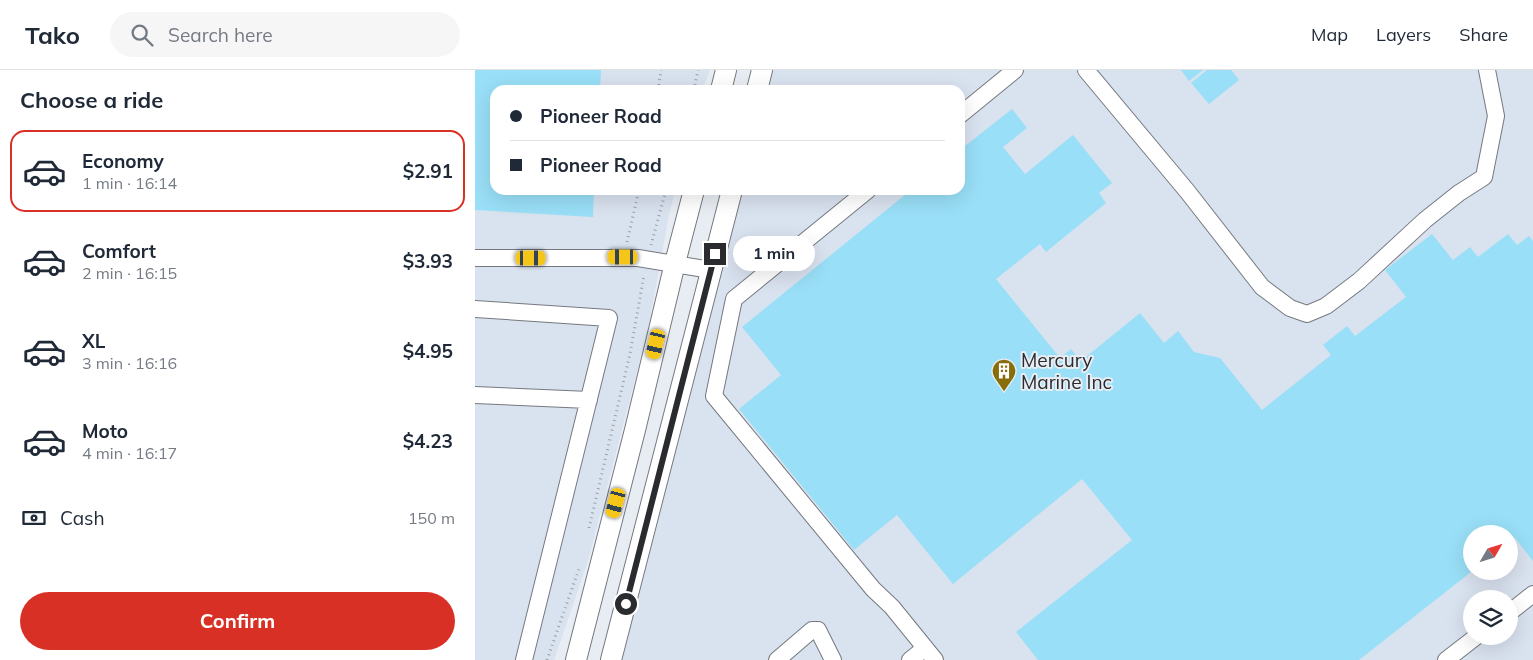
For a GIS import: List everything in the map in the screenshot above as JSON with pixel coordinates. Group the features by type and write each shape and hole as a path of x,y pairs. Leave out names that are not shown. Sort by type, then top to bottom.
{"main road":[{"path":"722,85 726,70"},
{"path":"758,85 762,70"},
{"path":"576,660 693,195"},
{"path":"611,660 731,195"}],"street":[{"path":"965,111 1015,70"},
{"path":"1086,70 1187,191 1262,286 1290,308 1307,314 1326,306 1359,281 1425,220 1459,193 1484,178 1496,116 1487,70"},
{"path":"862,195 734,299 714,396 873,589 893,607 930,654 910,660"},
{"path":"475,258 623,257 675,263 711,270"},
{"path":"475,309 609,318 524,660"},
{"path":"475,395 589,400"},
{"path":"1518,605 1533,594"},
{"path":"777,660 812,630 818,630 833,660"},
{"path":"1446,660 1465,645"}],"path":[{"path":"659,85 661,70"},
{"path":"695,85 698,70"},
{"path":"623,257 638,195"},
{"path":"589,531 631,354 647,259 665,195"},
{"path":"547,660 582,559"}],"shaded area":[{"path":"475,70 710,70 704,85 490,85 490,195 674,195 648,329 588,561 554,660 475,660"},
{"path":"773,70 1533,70 1533,660 621,660 741,195 965,195 965,85 769,85"}],"building":[{"path":"475,70 601,70 600,85 490,85 490,195 594,195 593,217 475,210"},
{"path":"1181,70 1203,70 1189,81"},
{"path":"1207,70 1231,70 1239,80 1209,104 1191,83"},
{"name":"Mercury Marine Inc","path":"1012,109 1027,128 1003,147 1025,174 1073,135 1112,183 1099,193 1106,203 1046,252 1040,244 996,279 1060,358 1071,349 1081,361 1140,313 1164,343 1178,331 1194,352 1220,358 1262,410 1331,355 1323,345 1347,326 1355,336 1406,297 1385,270 1432,234 1453,260 1470,247 1478,257 1508,234 1517,245 1529,236 1533,241 1533,561 1518,542 1518,525 1463,525 1463,578 1359,660 1038,660 1016,632 1132,540 1082,479 953,584 897,515 854,550 739,409 781,375 742,327 905,195 965,195 965,146"}],"place":[{"name":"Mercury Marine Inc","path":"1004,392"}],"route":[{"path":"626,604 715,254"}]}
